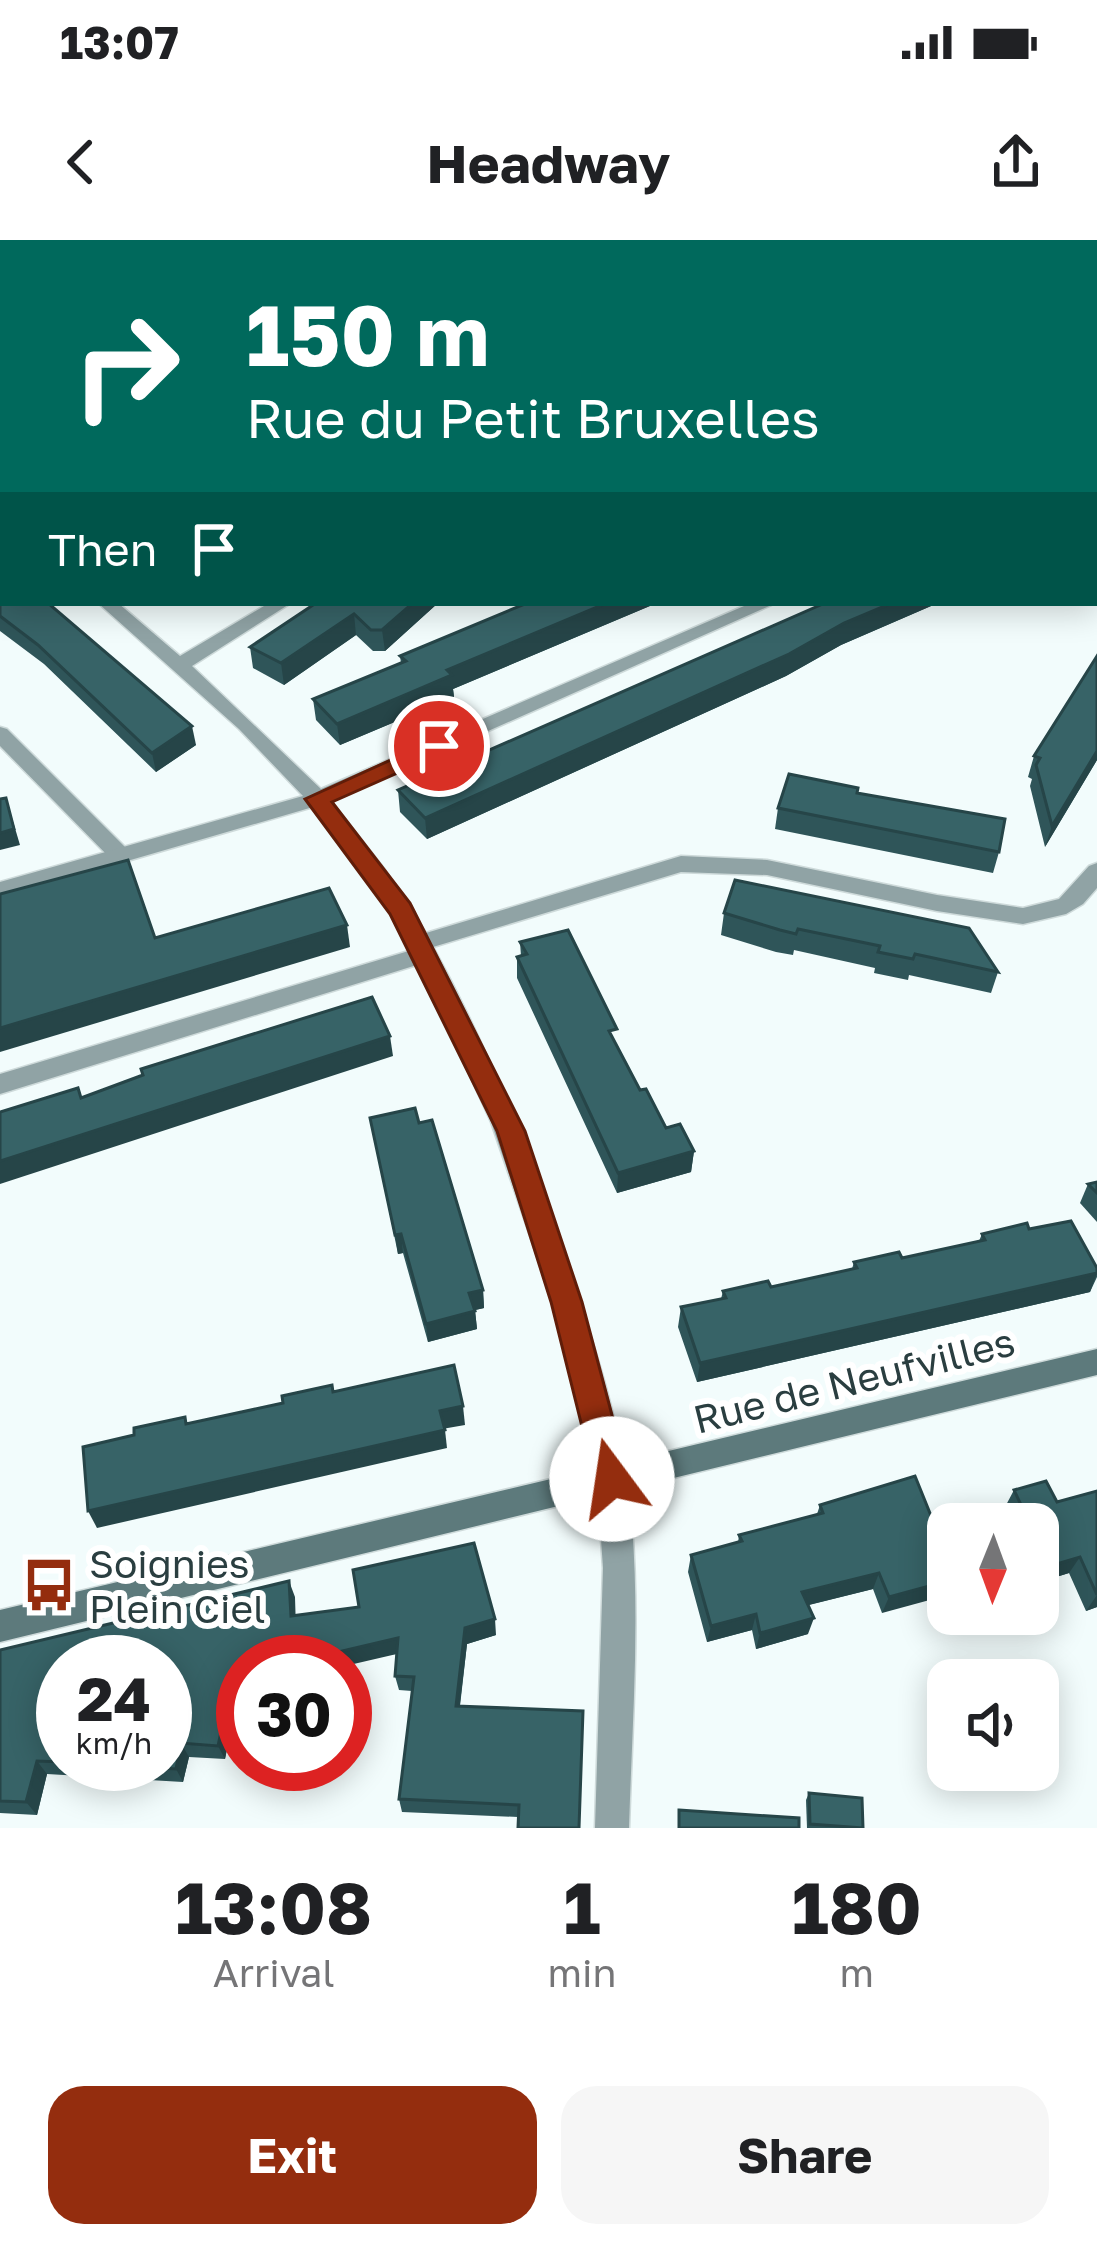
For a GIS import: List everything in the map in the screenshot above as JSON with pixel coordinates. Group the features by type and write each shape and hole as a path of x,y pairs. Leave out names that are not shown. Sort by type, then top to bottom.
{"main road":[{"name":"Rue de Neufvilles","path":"0,1626 1097,1362"}],"street":[{"path":"111,606 179,664 316,799 375,873 423,948 511,1131 566,1302 612,1479 618,1576 612,1828"},
{"path":"179,664 277,606"},
{"path":"0,890 316,799 760,606"},
{"path":"0,734 120,855"},
{"path":"0,1084 681,864 720,861 766,867 1023,916 1076,903 1097,872"}],"building":[{"path":"0,606 52,606 192,726 152,753 38,645 0,616"},
{"path":"312,606 410,606 382,630 371,630 354,614 281,663 250,647"},
{"path":"520,606 600,606 447,670 452,675 337,724 313,699 406,661 400,656"},
{"path":"818,606 885,606 425,818 398,790"},
{"path":"1097,656 1097,751 1052,826 1036,765 1040,758 1034,756"},
{"path":"789,774 858,788 857,793 1005,819 999,852 778,808"},
{"path":"6,798 14,829 0,833 0,799"},
{"path":"128,860 155,938 329,888 347,925 0,1028 0,894"},
{"path":"735,880 969,928 998,972 915,954 913,959 878,952 880,946 798,929 796,934 724,913"},
{"path":"568,930 617,1029 609,1031 640,1090 646,1089 666,1128 680,1124 694,1151 618,1173 517,957 527,954 520,942"},
{"path":"372,997 390,1036 0,1161 0,1112 78,1088 81,1098 143,1075 141,1069"},
{"path":"415,1108 419,1123 432,1120 483,1290 469,1293 475,1311 426,1324 401,1234 395,1235 370,1118"},
{"path":"1071,1221 1097,1273 700,1363 681,1307 726,1298 723,1291 768,1281 771,1287 857,1268 854,1262 899,1252 902,1258 985,1240 982,1234 1027,1223 1029,1229"},
{"path":"454,1365 463,1406 440,1411 445,1430 88,1511 83,1447 134,1435 134,1428 185,1417 186,1424 283,1403 282,1396 332,1385 333,1392"},
{"path":"915,1476 927,1506 927,1587 889,1597 879,1573 802,1592 814,1618 760,1633 756,1614 711,1626 691,1555 742,1541 739,1535 823,1513 820,1505"},
{"path":"1046,1481 1057,1502 1097,1491 1097,1595 1080,1557 1059,1563 1059,1503 1020,1503 1014,1490"},
{"path":"474,1543 495,1619 465,1628 456,1706 583,1711 579,1828 518,1828 519,1805 399,1799 414,1677 395,1676 398,1638 372,1644 372,1635 216,1635 216,1746 192,1744 192,1635 63,1635 289,1581 291,1616 359,1607 353,1570"},
{"path":"36,1641 36,1765 26,1802 0,1801 0,1650"},
{"path":"809,1793 862,1798 863,1828 810,1824"},
{"path":"679,1810 799,1818 799,1828 679,1828"}],"place":[{"name":"Soignies Plein Ciel","path":"49,1585"}],"route":[{"path":"439,746 316,799 401,909 511,1131 566,1302 612,1479"}]}
